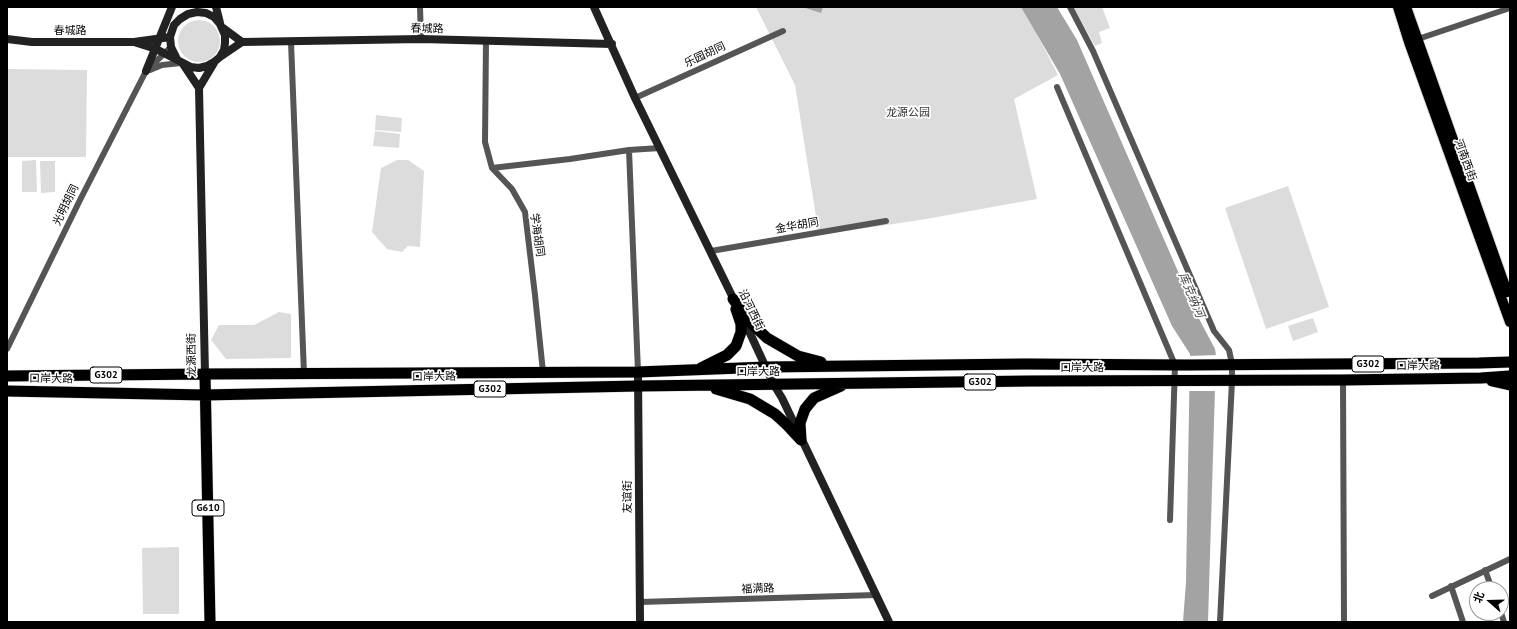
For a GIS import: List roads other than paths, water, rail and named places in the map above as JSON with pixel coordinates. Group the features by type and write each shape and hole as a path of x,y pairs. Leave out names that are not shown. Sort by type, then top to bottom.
{"highway":[{"path":"733,299 751,324 767,338 798,356 845,366"},
{"path":"696,371 727,355 736,346 741,332 741,324 733,299"},
{"name":"口岸大路","path":"7,376 638,372 696,371 766,367 1025,364 1180,365 1510,362"},
{"name":"龙源西街","path":"205,374 210,622"},
{"name":"口岸大路","path":"7,391 205,395 700,385 1343,380 1481,378 1510,376"},
{"path":"1481,378 1510,385"},
{"path":"801,440 800,423 802,415 810,402 814,398 847,384"},
{"path":"700,385 750,399 775,414 801,440"}],"main road":[{"name":"河南西街","path":"1398,7 1413,40 1510,302"},
{"name":"河南西街","path":"1406,7 1413,40 1510,322"}],"street":[{"path":"146,72 172,7"},
{"path":"168,50 170,37 174,26 176,7"},
{"path":"134,42 156,49 168,50 180,62 199,88 217,60 225,42 225,35 216,7"},
{"path":"420,7 421,39"},
{"name":"沿河西街","path":"594,7 612,44 635,98 711,251 889,622"},
{"path":"1070,7 1093,51 1214,331 1229,350 1220,622"},
{"path":"1413,40 1510,8"},
{"path":"146,72 162,65 180,62 191,67 199,68 207,66 242,42 221,25 214,17 206,13 197,12 188,14 180,19 174,26"},
{"name":"乐园胡同","path":"635,98 783,31"},
{"path":"134,42 170,37"},
{"name":"春城路","path":"7,39 32,42 134,42"},
{"name":"春城路","path":"242,42 421,39 612,44"},
{"name":"学海胡同","path":"486,40 485,142 492,168 512,189 525,212 543,372"},
{"path":"291,42 304,374"},
{"name":"光明胡同","path":"7,349 81,198 146,72 168,50"},
{"path":"1058,87 1180,365 1170,520"},
{"name":"龙源西街","path":"199,88 205,374"},
{"path":"492,168 570,159 629,150 660,148"},
{"path":"629,150 638,372"},
{"name":"金华胡同","path":"711,251 886,222"},
{"name":"友谊街","path":"638,372 640,622"},
{"path":"1343,380 1344,622"},
{"path":"1432,596 1510,559"},
{"path":"1485,570 1489,581"},
{"path":"1451,586 1463,622"},
{"name":"福满路","path":"640,602 876,595"}],"park label":[{"name":"龙源公园","path":"908,113"}],"water label":[{"name":"库克纳河","path":"1191,295"}]}
